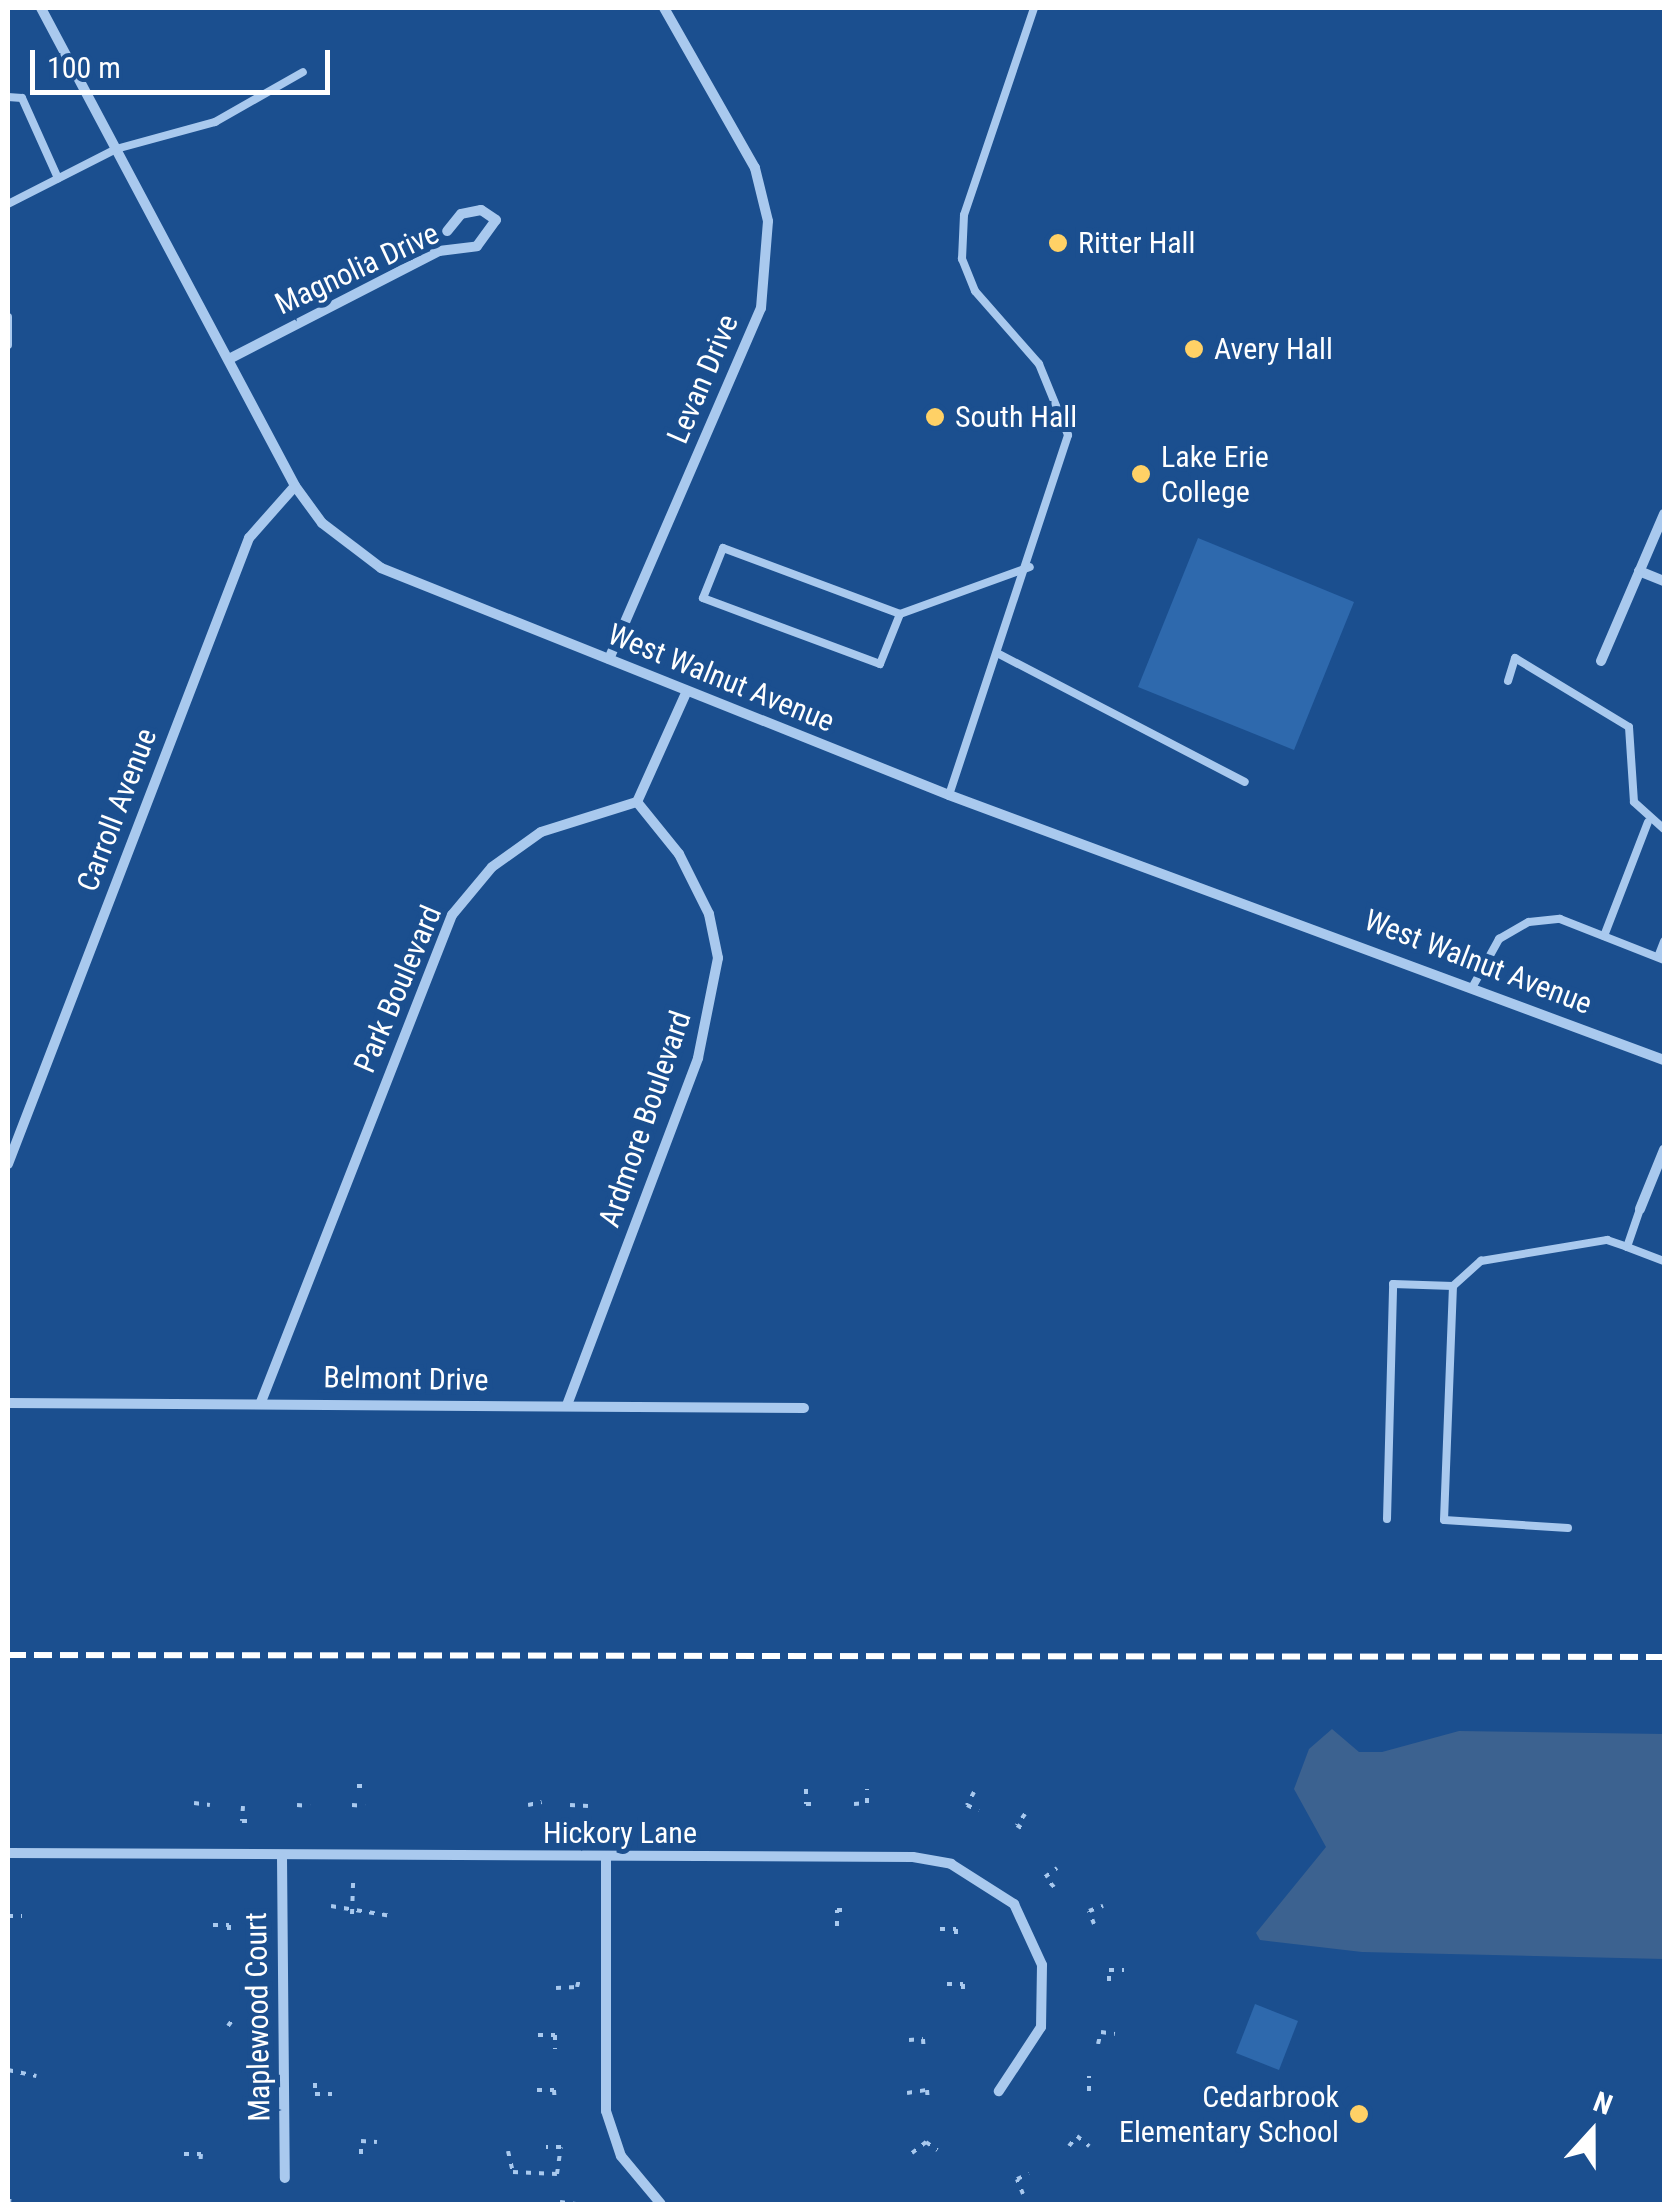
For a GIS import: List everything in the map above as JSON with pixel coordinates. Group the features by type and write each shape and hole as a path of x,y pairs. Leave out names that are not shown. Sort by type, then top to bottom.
{"street":[{"name":"West Walnut Avenue","path":"41,8 295,486 344,543 421,590 609,659 949,796 1473,986 1664,1060"},
{"name":"Levan Drive","path":"609,659 760,308 765,256 755,168 664,8"},
{"name":"Magnolia Drive","path":"228,359 439,251 477,246 496,220 481,210 461,214 447,231"},
{"name":"Carroll Avenue","path":"8,1164 249,538 295,486"},
{"path":"1601,662 1664,514"},
{"path":"1639,570 1664,581"},
{"path":"637,802 687,691"},
{"name":"Park Boulevard","path":"261,1402 452,915 492,867 541,832 637,802"},
{"name":"Ardmore Boulevard","path":"567,1406 698,1058 718,958 709,914 679,854 637,802"},
{"path":"1640,1208 1664,1150"},
{"name":"Belmont Drive","path":"8,1403 804,1408"},
{"name":"Hickory Lane","path":"8,1853 913,1857 984,1880 1014,1904 1042,1965 1041,2027 999,2091"},
{"name":"Maplewood Court","path":"282,1857 284,2178"},
{"path":"606,1858 606,2111 627,2166 661,2204"}],"lane":[{"path":"949,796 1030,567 1068,435 1048,378 975,291 962,259 964,215 1034,8"},
{"path":"8,204 116,149 216,122 303,72"},
{"path":"8,96 22,98 58,178"},
{"path":"8,317 8,345"},
{"path":"900,614 880,664 703,598 723,548 900,614 1030,567"},
{"path":"1000,654 1245,782"},
{"path":"1508,682 1515,658 1629,727 1629,778 1648,822 1664,829"},
{"path":"1604,936 1648,822"},
{"path":"1473,986 1499,939 1529,922 1560,919 1661,958 1664,940"},
{"path":"1627,1247 1640,1208"},
{"path":"1388,1519 1392,1284 1452,1286 1481,1261 1607,1240 1664,1261"},
{"path":"1452,1286 1444,1520 1568,1528"}],"path":[{"path":"357,1786 366,1786"},
{"path":"806,1789 806,1804 818,1804"},
{"path":"854,1804 867,1803 868,1789"},
{"path":"974,1792 967,1806 979,1811"},
{"path":"528,1805 542,1802"},
{"path":"194,1803 210,1806"},
{"path":"352,1805 365,1806"},
{"path":"243,1806 242,1821 254,1821"},
{"path":"296,1806 310,1806"},
{"path":"570,1806 588,1806"},
{"path":"1025,1814 1016,1826 1027,1832"},
{"path":"1054,1887 1045,1877 1056,1868"},
{"path":"352,1914 353,1880"},
{"path":"331,1906 352,1905 391,1916"},
{"path":"1094,1924 1089,1911 1103,1906"},
{"path":"837,1926 836,1910 850,1910"},
{"path":"8,1916 22,1916"},
{"path":"212,1925 229,1925 229,1938"},
{"path":"940,1929 956,1929 956,1942"},
{"path":"1109,1981 1109,1970 1124,1970"},
{"path":"556,1988 577,1987 580,1976"},
{"path":"946,1984 963,1984 963,1997"},
{"path":"228,2026 233,2018"},
{"path":"1098,2044 1101,2032 1115,2034"},
{"path":"538,2035 555,2035 554,2049"},
{"path":"909,2040 923,2040 924,2052"},
{"path":"8,2070 36,2076"},
{"path":"1089,2090 1090,2076"},
{"path":"315,2083 315,2094 332,2094"},
{"path":"538,2090 554,2090 554,2103"},
{"path":"907,2093 927,2090 928,2102"},
{"path":"1069,2146 1077,2136 1090,2146"},
{"path":"361,2154 362,2141 377,2142"},
{"path":"912,2153 926,2142 938,2150"},
{"path":"508,2151 514,2172 558,2174 561,2147 546,2147"},
{"path":"184,2154 201,2154 200,2166"},
{"path":"1022,2194 1017,2178 1029,2174"},
{"path":"9,2204 10,2192"},
{"path":"560,2202 576,2204"}],"shaded area":[{"path":"1198,538 1354,602 1294,750 1138,687"},
{"path":"1332,1729 1359,1752 1382,1752 1459,1731 1664,1734 1664,1959 1362,1952 1260,1940 1256,1933 1326,1847 1294,1789 1309,1749"},
{"path":"1255,2004 1298,2021 1279,2070 1236,2053"}],"railway":[{"path":"8,1655 1664,1657"}],"place":[{"name":"Ritter Hall","path":"1058,243"},
{"name":"Avery Hall","path":"1194,349"},
{"name":"South Hall","path":"935,417"},
{"name":"Lake Erie College","path":"1141,474"},
{"name":"Cedarbrook Elementary School","path":"1359,2114"}]}
